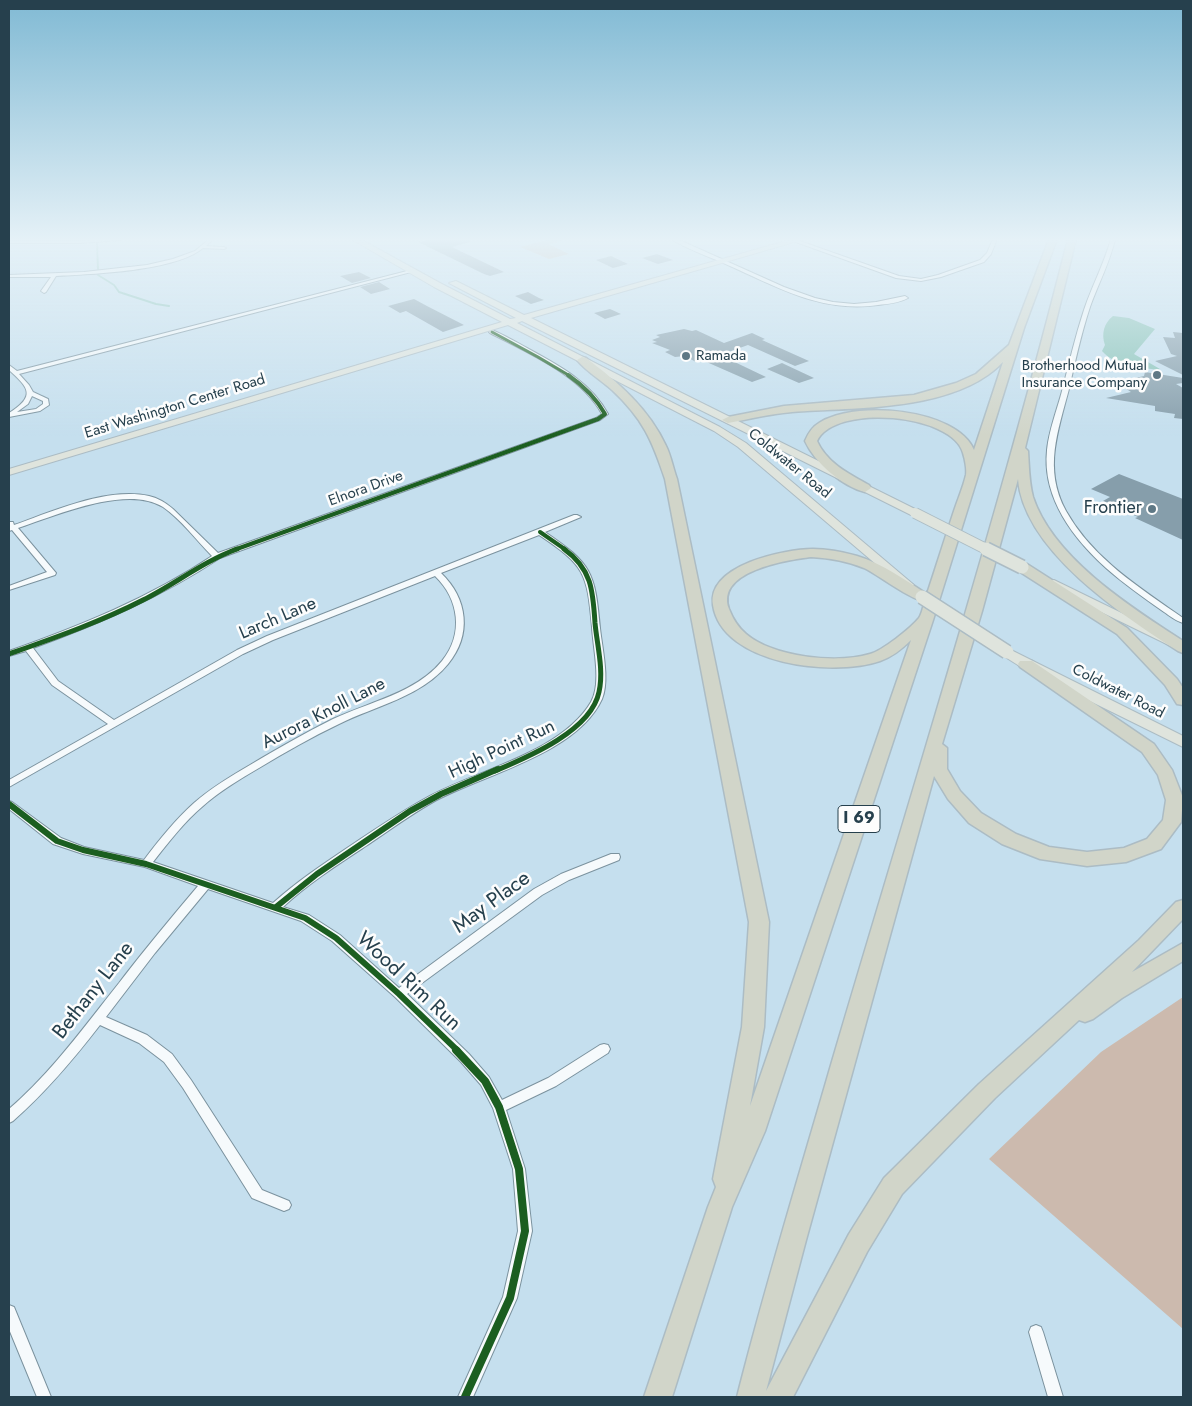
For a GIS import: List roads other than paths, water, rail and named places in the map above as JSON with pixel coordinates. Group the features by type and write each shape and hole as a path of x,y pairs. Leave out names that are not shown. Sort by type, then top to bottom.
{"highway":[{"name":"I 69","path":"658,1397 720,1208 753,1132 926,620 971,474 1028,305"},
{"path":"751,1397 796,1230 1021,441 1056,305"},
{"path":"728,420 764,412 880,403 917,397 952,388 980,376 1001,359 1016,342"},
{"path":"582,360 604,376 634,406 660,445 671,479 759,922 753,1027 720,1208"},
{"path":"865,488 828,465 815,452 811,442 815,432 825,423 846,416 869,414 897,415 928,421 948,429 964,442 970,457 971,474"},
{"path":"1021,441 1025,490 1034,514 1053,542 1083,576 1130,613 1183,648"},
{"path":"922,597 890,574 868,565 831,555 812,553 768,560 739,571 724,587 720,602 724,618 736,633 756,646 786,658 819,662 848,663 876,657 898,646 926,620"},
{"path":"1022,567 1122,631 1171,682 1183,700"},
{"path":"937,733 938,769 954,795 975,818 1009,839 1047,854 1087,859 1126,855 1154,844 1172,822 1175,800 1166,774 1148,748 1026,664"},
{"path":"778,1397 858,1243 893,1186 987,1091 1146,946 1183,907"},
{"path":"1031,1050 1115,992 1183,951"}],"main road":[{"name":"Coldwater Road","path":"475,305 717,429 742,446 890,574"},
{"name":"Coldwater Road","path":"497,305 1183,648"},
{"name":"East Washington Center Road","path":"9,472 362,366 527,319 568,310 580,305"},
{"name":"East Washington Center Road","path":"350,371 367,369 492,332 511,324"},
{"name":"Coldwater Road","path":"922,597 1026,664 1183,742"}],"street":[{"path":"15,373 282,305"},
{"path":"1088,305 1077,338 1050,456 1051,477 1058,500 1071,524 1098,557 1134,588 1183,621"},
{"name":"Elnora Drive","path":"9,654 122,611 195,572 217,556 598,419 605,414 602,405 564,371 492,332"},
{"path":"9,366 29,386 30,393 26,403 9,415"},
{"path":"9,415 38,410 46,405 46,400 30,393"},
{"path":"9,588 52,573 10,526 118,496 138,496 153,499 164,505 217,556"},
{"name":"Larch Lane","path":"9,784 240,652 577,517"},
{"name":"High Point Run","path":"276,907 297,887 410,812 441,794 546,746 566,735 587,716 598,699 600,678 592,587 585,568 572,554 540,532"},
{"name":"Aurora Knoll Lane","path":"146,864 182,818 219,788 320,730 345,717 390,699 431,677 456,647 461,620 458,599 445,580 437,573"},
{"path":"28,647 55,683 114,724"},
{"name":"Wood Rim Run","path":"9,804 57,841 83,850 146,864 305,918 336,938 399,994 465,1058 485,1081 499,1107 519,1169 525,1232 510,1298 465,1397"},
{"name":"May Place","path":"399,994 538,892 565,877 615,857"},
{"name":"Bethany Lane","path":"9,1117 26,1103 59,1068 156,943 206,884"},
{"path":"98,1019 143,1039 168,1058 187,1084 257,1194 284,1205"},
{"path":"499,1107 552,1082 604,1050"},
{"path":"9,1312 44,1397"},
{"path":"1036,1332 1056,1397"}],"waterway":[{"path":"160,305 169,306"}],"place":[{"name":"Ramada","path":"686,356"},
{"name":"Brotherhood Mutual Insurance Company","path":"1157,375"},
{"name":"Frontier","path":"1152,509"}]}
